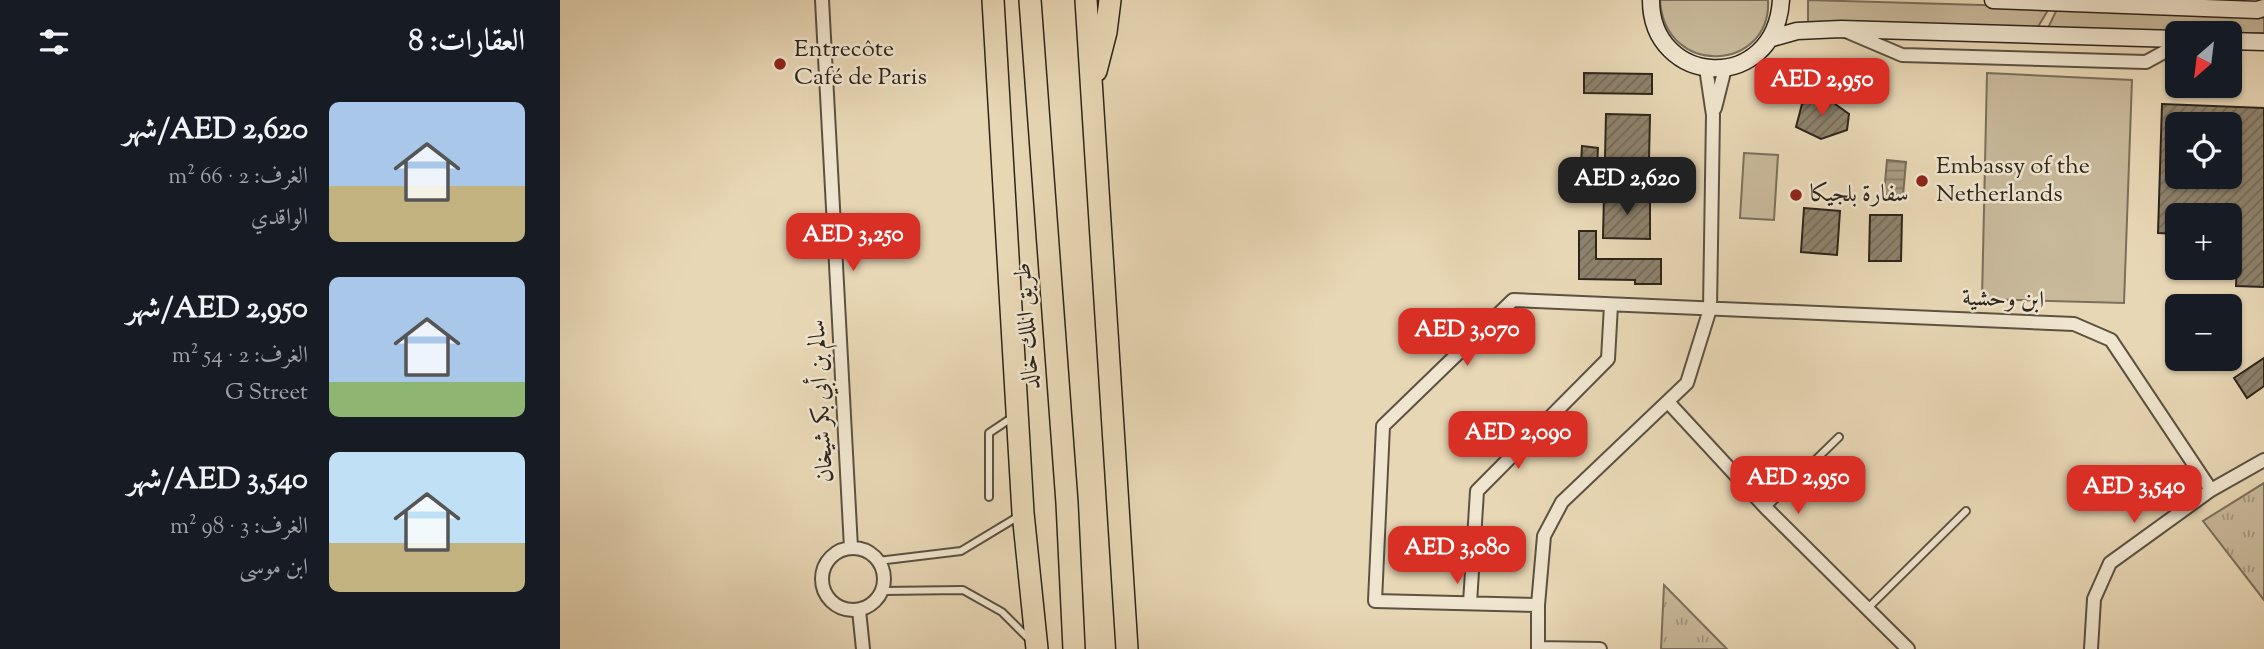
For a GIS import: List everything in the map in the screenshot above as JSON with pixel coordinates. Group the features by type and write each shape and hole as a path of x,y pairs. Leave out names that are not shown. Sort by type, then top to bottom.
{"highway":[{"path":"993,0 1023,513 1036,648"},
{"name":"طريق الملك خالد","path":"1030,0 1067,503 1074,649"},
{"path":"1086,0 1127,649"},
{"path":"1091,90 1106,32 1110,0"}],"street":[{"name":"سالم بن أبي بكر شيخان","path":"822,0 851,548"},
{"path":"1651,0 1651,13 1657,33 1670,50 1686,62 1706,68 1725,68 1743,63 1759,52 1772,38 1780,18 1781,0"},
{"path":"1993,0 2257,10 2264,8"},
{"path":"1772,38 1797,31 1841,29 2165,39"},
{"path":"1841,29 1902,55 2146,62 2165,52"},
{"path":"2242,41 2264,42"},
{"path":"1600,649 1538,649 1538,605 1544,536 1562,502 1687,383 1710,309 1713,115 1706,68"},
{"path":"1713,115 1725,68"},
{"name":"ابن وحشية","path":"1470,603 1375,601 1383,426 1513,300 2074,324 2111,340 2211,490"},
{"path":"1538,605 1470,603 1477,491 1608,359 1611,304"},
{"path":"1668,402 1766,508 1908,649"},
{"path":"2091,649 2094,599 2110,563 2211,490 2264,460"},
{"path":"841,550 862,550 878,561 883,570 882,591 868,606 859,610 839,607 830,601 822,583 826,563 841,550"},
{"path":"859,610 863,649"}],"lane":[{"path":"989,496 989,432 1018,414"},
{"path":"1766,508 1839,437"},
{"path":"1867,609 1966,511"},
{"path":"878,561 961,551 1023,513"},
{"path":"882,591 963,590 1002,612 1036,648"}],"green space":[{"path":"1660,0 1768,0 1765,24 1754,41 1737,52 1717,56 1697,53 1680,43 1666,26"},
{"path":"1808,0 2050,7 2036,30 1808,23"},
{"path":"2057,9 2264,17 2264,33 2249,33 2244,37 2242,21 2165,21 2165,32 2047,30"},
{"path":"1987,73 2132,80 2124,303 1982,299"},
{"path":"1744,153 1778,155 1774,220 1740,218"},
{"path":"2264,483 2264,600 2203,521"},
{"path":"1664,585 1727,649 1661,649"}],"shaded area":[{"path":"1887,160 1906,162 1903,196 1884,194"}],"building":[{"path":"1584,73 1652,74 1652,94 1584,93"},
{"path":"1824,96 1849,114 1847,130 1821,139 1796,127 1802,104"},
{"path":"2162,104 2264,108 2264,287 2236,286 2236,280 2242,280 2242,203 2165,203 2165,233 2158,233"},
{"path":"1606,114 1650,115 1649,159 1605,158"},
{"path":"1582,146 1598,148 1597,166 1581,165"},
{"path":"1604,194 1650,195 1650,239 1603,238"},
{"path":"1804,208 1840,211 1837,255 1801,252"},
{"path":"1870,215 1902,215 1901,261 1869,261"},
{"path":"1579,231 1596,231 1596,259 1661,259 1661,284 1635,284 1635,280 1579,279"},
{"path":"2264,358 2264,386 2247,398 2234,378"}],"place":[{"name":"Entrecôte Café de Paris","path":"780,64"},
{"name":"Embassy of the Netherlands","path":"1922,181"},
{"name":"سفارة بلجيكا","path":"1796,195"}]}
